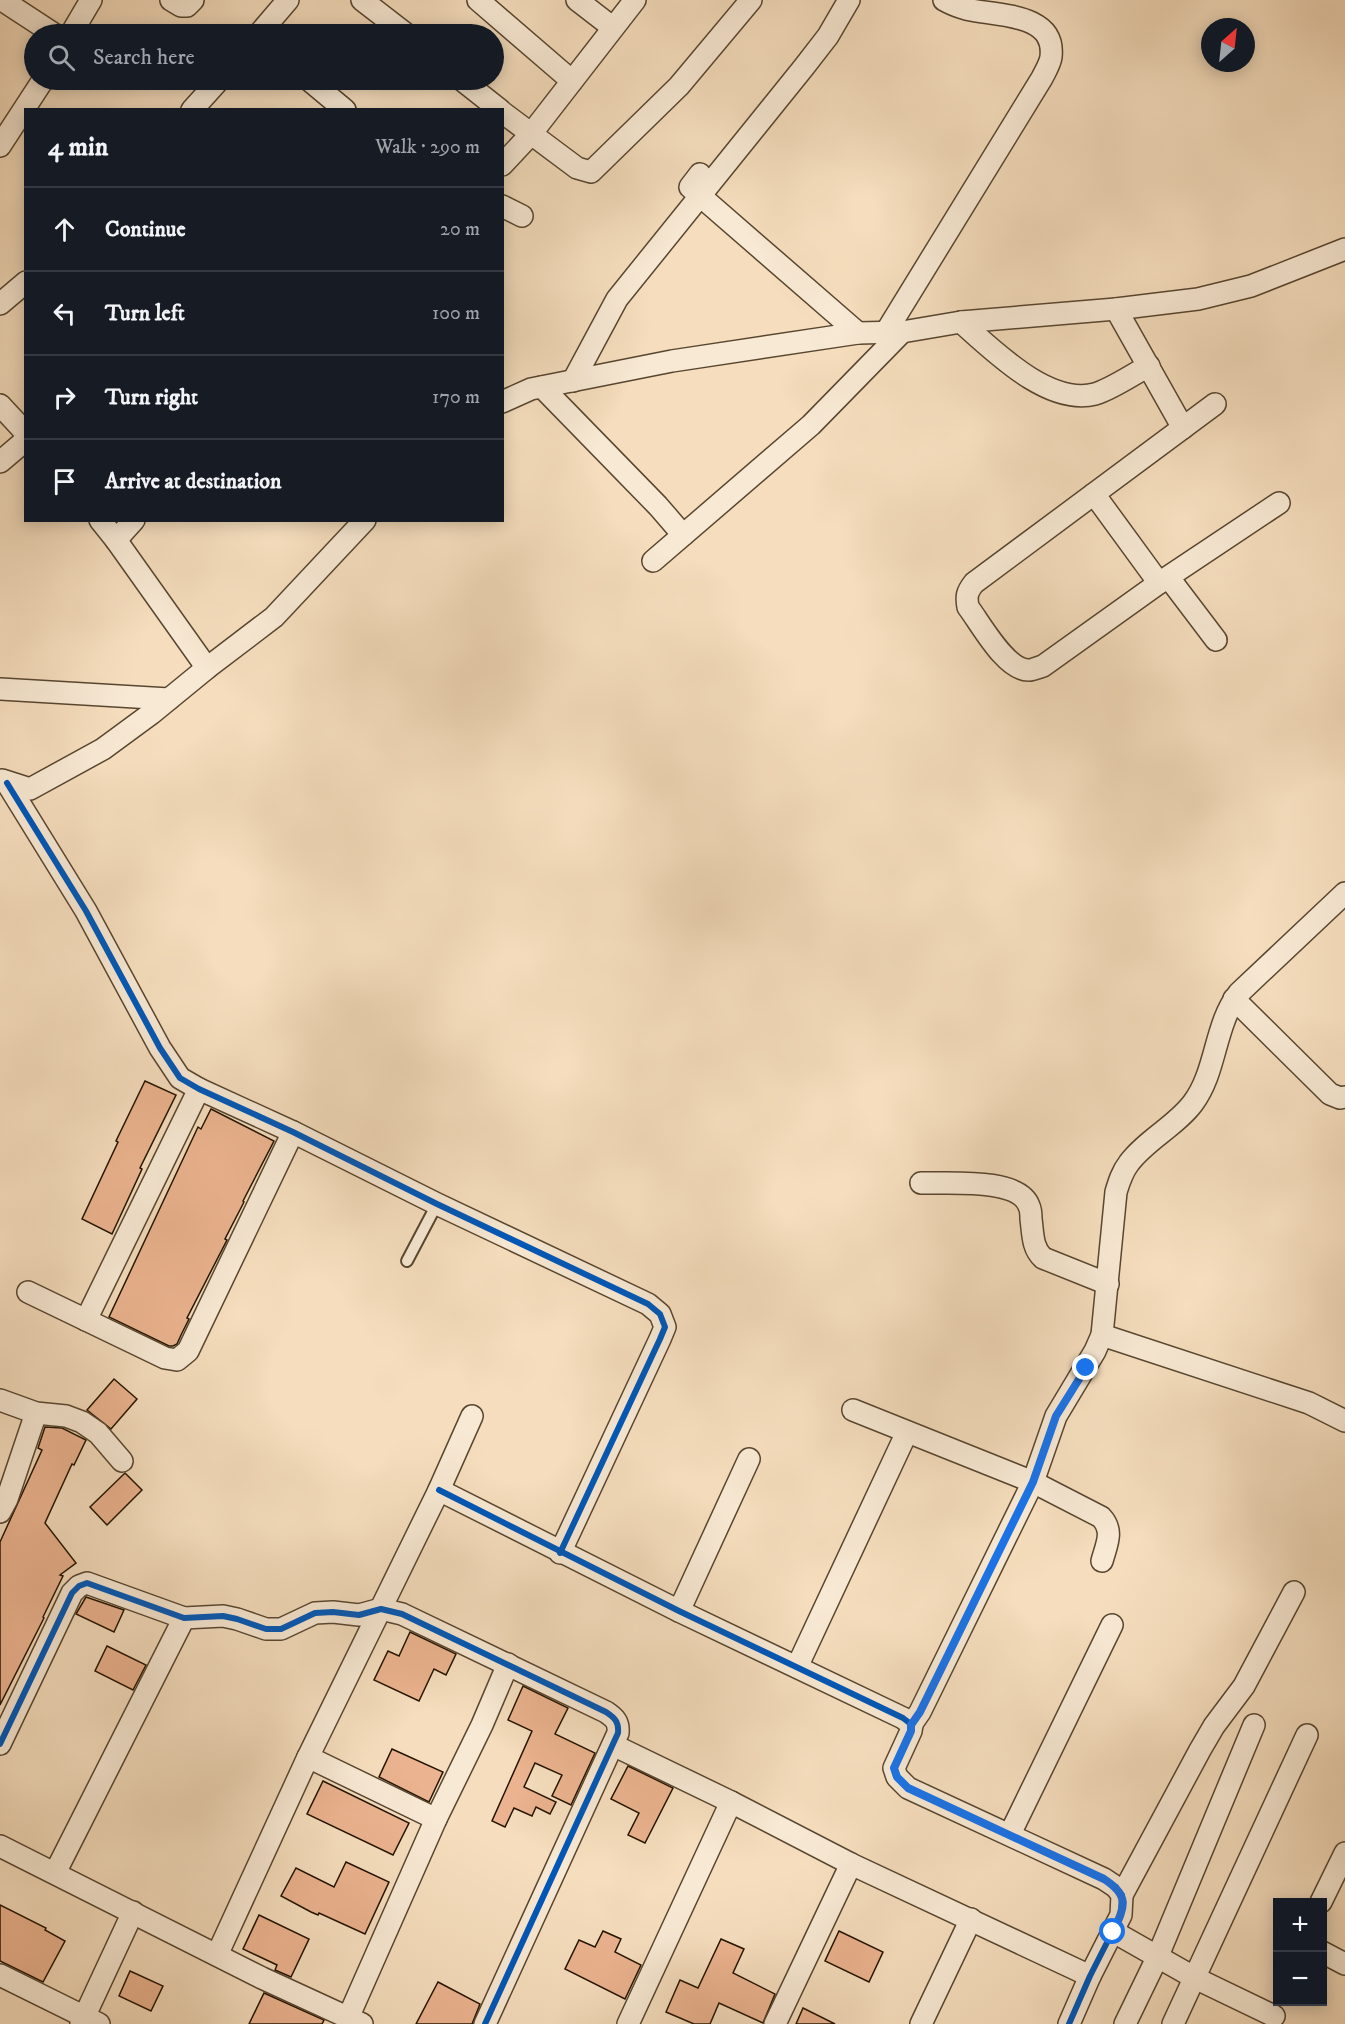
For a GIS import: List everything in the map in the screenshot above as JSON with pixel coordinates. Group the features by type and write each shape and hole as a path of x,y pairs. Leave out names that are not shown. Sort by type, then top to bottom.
{"street":[{"path":"2,0 39,24"},
{"path":"77,24 91,0"},
{"path":"171,0 181,6 187,6 193,0"},
{"path":"268,24 288,0"},
{"path":"362,0 393,24"},
{"path":"478,0 572,81"},
{"path":"577,0 612,27"},
{"path":"504,163 531,134 634,0"},
{"path":"504,113 577,168 591,172 679,86 751,0"},
{"path":"573,381 617,299 702,196 828,36 849,0"},
{"path":"653,561 811,425 894,332 1051,59 1050,43 1040,27 1024,19 966,9 945,0"},
{"path":"24,108 36,90"},
{"path":"194,108 210,90"},
{"path":"321,90 343,108"},
{"path":"475,90 497,108"},
{"path":"0,146 24,108"},
{"path":"700,174 690,187 858,333"},
{"path":"504,207 522,216"},
{"path":"504,401 531,389 672,361 858,333 894,332 962,322 1116,309 1198,299 1251,286 1345,249"},
{"path":"0,304 24,284"},
{"path":"1116,309 1183,428"},
{"path":"962,322 995,352 1029,377 1055,390 1077,397 1097,393 1149,366"},
{"path":"542,387 658,506 683,535"},
{"path":"1215,404 974,583 968,590 966,598 968,607 1008,662 1018,668 1029,670 1043,666 1164,580 1279,503"},
{"path":"0,405 24,431"},
{"path":"0,462 24,442"},
{"path":"1094,494 1216,640"},
{"path":"102,522 207,668"},
{"path":"116,540 132,522"},
{"path":"3,781 30,789 103,749 274,617 363,522"},
{"path":"0,689 169,699"},
{"path":"3,781 86,911 180,1078 198,1089 648,1304 660,1314 665,1327 560,1553"},
{"path":"1069,2024 1113,1932 1123,1907 1122,1895 1116,1887 1104,1879 908,1788 897,1777 894,1768 911,1731 911,1725 920,1712 1033,1482 1056,1416 1095,1351 1102,1335 1116,1192 1121,1176 1130,1162 1193,1103 1203,1083 1228,1007 1234,999 1345,893"},
{"path":"1234,999 1330,1094 1340,1098 1345,1097"},
{"path":"86,1320 198,1089"},
{"path":"28,1292 165,1358 177,1360 188,1352 292,1132"},
{"path":"921,1183 987,1185 1006,1187 1019,1193 1029,1204 1037,1252 1043,1258 1108,1284"},
{"path":"1102,1335 1309,1403 1345,1421"},
{"path":"0,1400 36,1413 66,1416 82,1422 98,1433 122,1461"},
{"path":"853,1410 1033,1482 1101,1517 1108,1525 1109,1536 1102,1561"},
{"path":"0,1512 7,1499 36,1413"},
{"path":"217,1955 308,1757 439,1490 472,1416"},
{"path":"797,1667 907,1432"},
{"path":"679,1611 749,1459"},
{"path":"439,1490 560,1553 903,1718 911,1725"},
{"path":"0,1744 72,1593 79,1586 87,1583 184,1618 222,1616 266,1629 281,1629 315,1613 333,1612 359,1615 381,1609 411,1616 606,1712 615,1718 619,1725 618,1733 485,2024"},
{"path":"1122,1895 1200,1750 1214,1726 1244,1686 1294,1592"},
{"path":"55,1873 184,1618"},
{"path":"1010,1834 1112,1625"},
{"path":"0,1846 217,1955 355,2021 436,1819 482,1725 508,1664"},
{"path":"1125,2024 1157,1958 1254,1725"},
{"path":"1173,2024 1307,1736"},
{"path":"613,1745 851,1864 1090,1976"},
{"path":"308,1757 436,1819"},
{"path":"628,2024 731,1802"},
{"path":"1323,1898 1345,1853"},
{"path":"775,2024 851,1864"},
{"path":"0,1975 88,2022 133,1912"},
{"path":"921,2024 970,1919"},
{"path":"1113,1932 1194,1978 1274,2014"},
{"path":"1327,1954 1345,1964"}],"lane":[{"path":"407,1261 436,1203"}],"building":[{"path":"145,1081 176,1095 140,1168 142,1169 112,1234 82,1219"},
{"path":"211,1109 274,1141 187,1318 189,1319 177,1344 169,1346 109,1317 198,1127 201,1129"},
{"path":"114,1379 137,1399 111,1429 87,1410"},
{"path":"45,1427 62,1428 86,1440 74,1465 72,1464 45,1523 76,1563 60,1575 63,1576 44,1618 0,1705 0,1542 42,1450 38,1448"},
{"path":"125,1473 142,1490 107,1525 90,1507"},
{"path":"86,1597 124,1610 114,1632 76,1614"},
{"path":"410,1632 456,1654 446,1675 434,1669 419,1701 374,1680 388,1651 399,1656"},
{"path":"107,1646 146,1665 133,1690 95,1671"},
{"path":"523,1686 568,1708 555,1734 595,1753 571,1805 552,1796 562,1775 535,1763 524,1787 556,1802 550,1814 536,1807 532,1816 514,1808 505,1827 492,1821 532,1731 508,1720"},
{"path":"392,1749 443,1772 429,1802 379,1777"},
{"path":"628,1766 673,1788 645,1843 628,1835 639,1813 611,1799"},
{"path":"323,1781 409,1823 393,1855 307,1814"},
{"path":"346,1862 389,1882 365,1934 319,1913 318,1915 311,1912 281,1896 296,1868 334,1887"},
{"path":"0,1905 46,1928 45,1930 65,1941 43,1982 0,1961"},
{"path":"259,1915 309,1939 291,1977 275,1970 277,1965 243,1949"},
{"path":"603,1931 621,1939 615,1952 641,1965 625,1999 565,1969 579,1940 595,1947"},
{"path":"839,1931 883,1952 869,1982 825,1961"},
{"path":"721,1939 744,1949 733,1973 775,1994 763,2023 719,2003 710,2024 694,2024 666,2012 680,1980 698,1988"},
{"path":"130,1971 163,1986 151,2011 119,1996"},
{"path":"438,1982 480,2004 472,2024 416,2024"},
{"path":"264,1993 324,2020 322,2024 249,2024"},
{"path":"803,2008 835,2024 796,2024"}],"cycle path":[{"path":"7,783 86,911 160,1048 180,1078 648,1304 660,1314 665,1327 660,1339 560,1553"},
{"path":"439,1490 679,1611 903,1718 912,1725 911,1731 894,1768 897,1777 908,1788 1104,1879 1116,1887 1122,1895 1121,1915 1069,2024"},
{"path":"0,1744 72,1593 79,1586 87,1583 184,1618 223,1616 266,1629 281,1629 315,1613 333,1612 359,1615 381,1609 402,1614 606,1712 616,1721 618,1733 485,2024"}],"route":[{"path":"1086,1368 1056,1416 1033,1482 920,1712 911,1725 911,1731 894,1768 897,1777 908,1788 1010,1834 1116,1887 1122,1895 1123,1907 1113,1932"}]}
